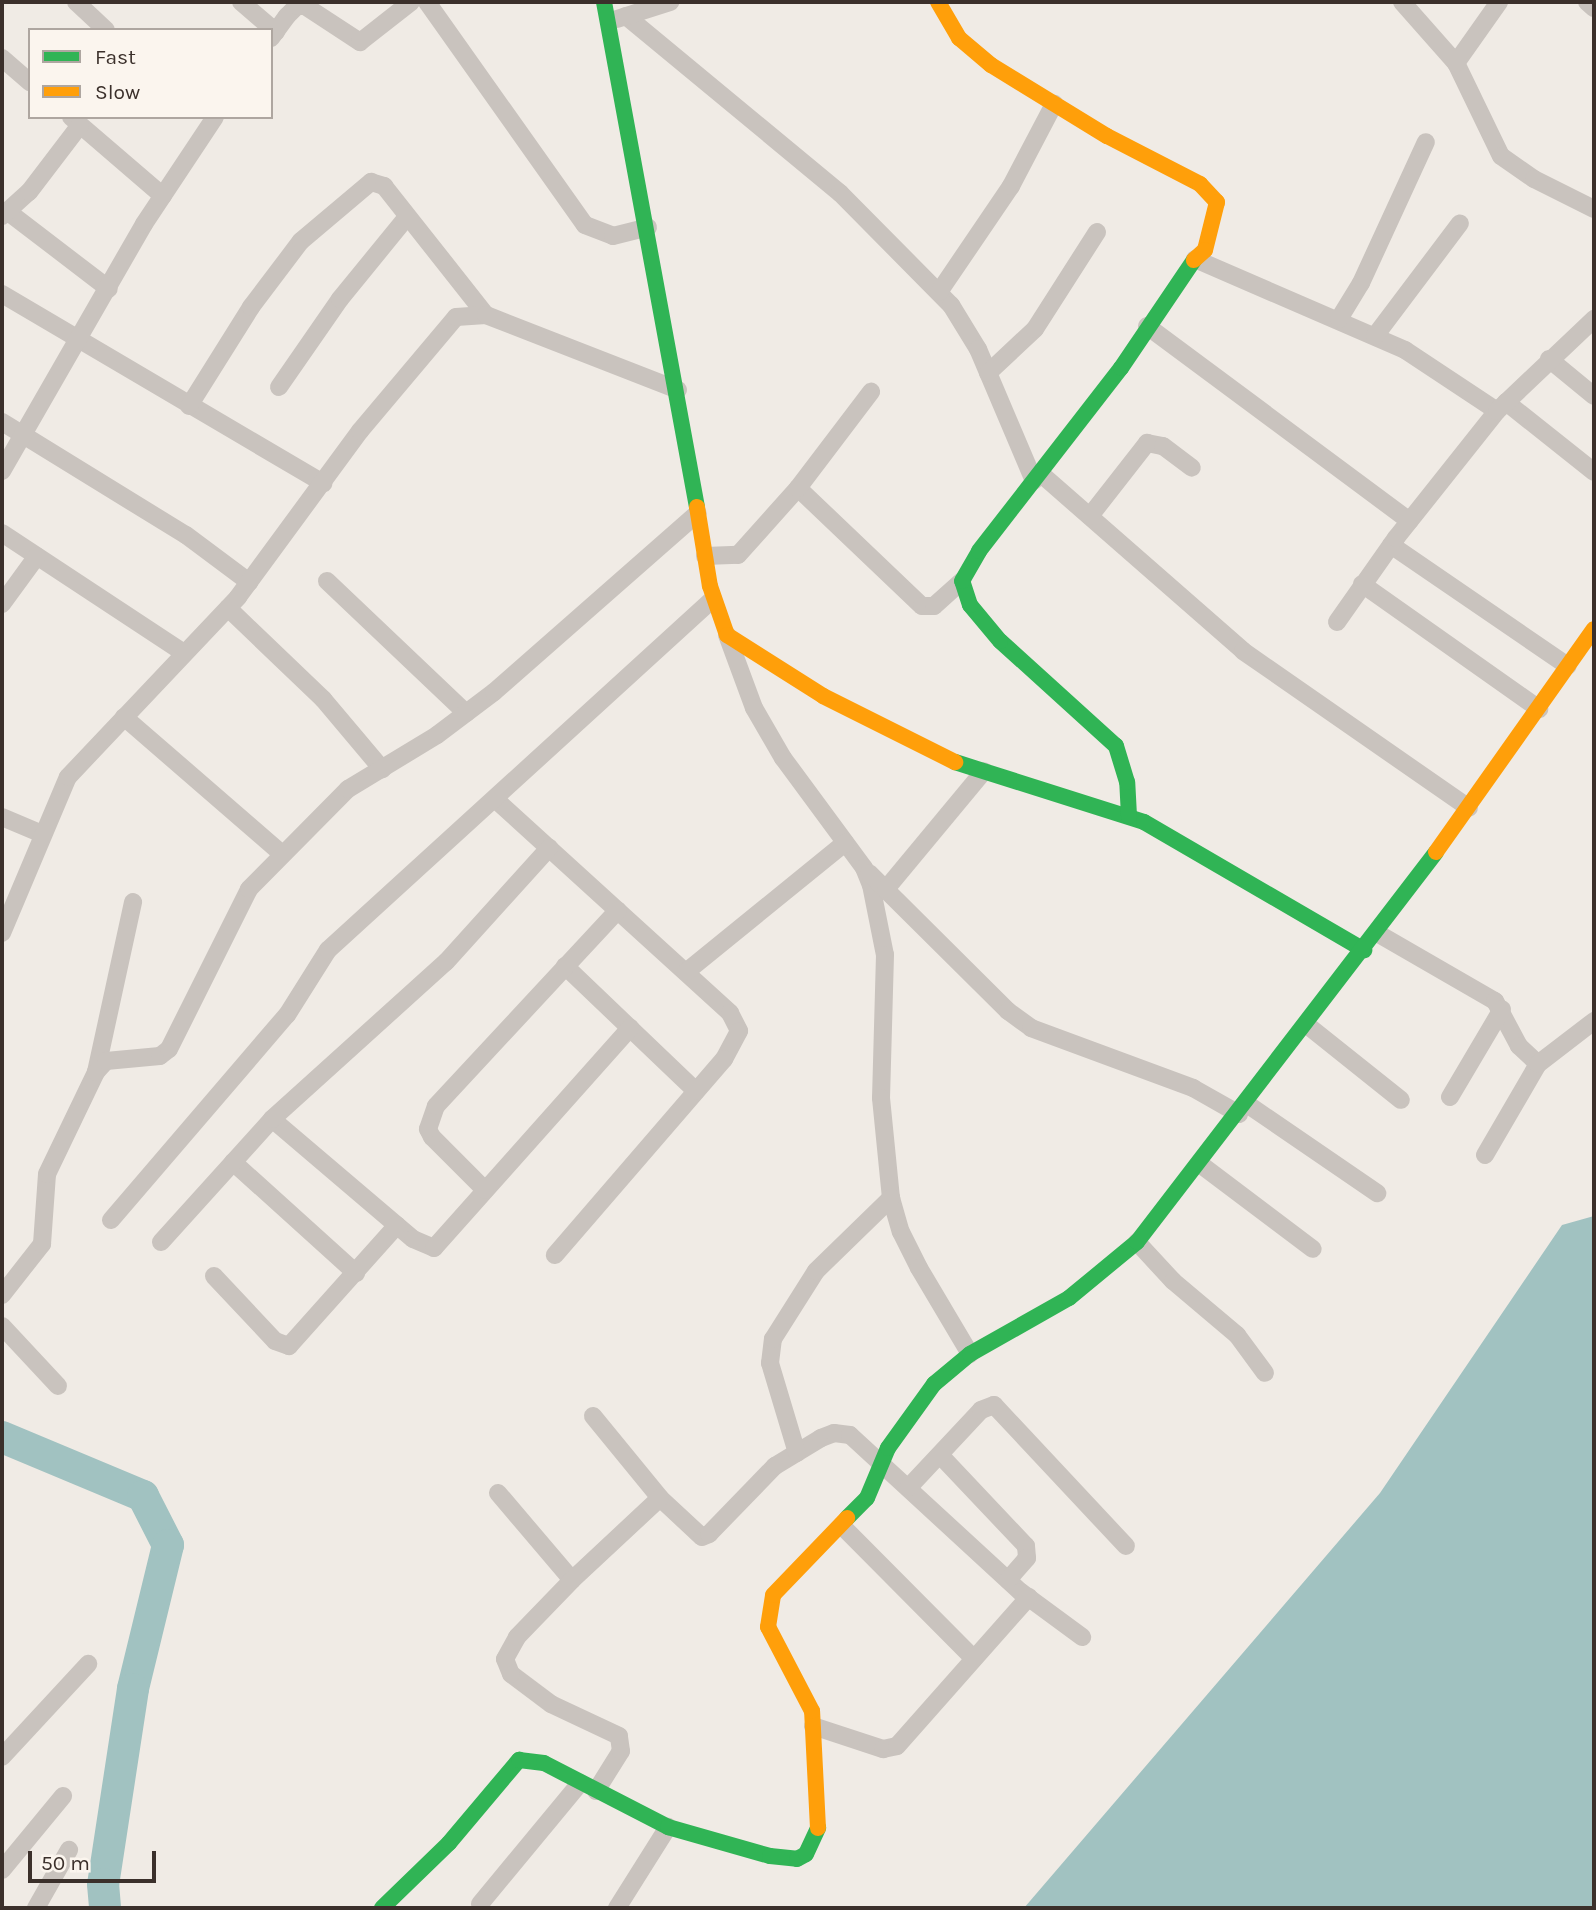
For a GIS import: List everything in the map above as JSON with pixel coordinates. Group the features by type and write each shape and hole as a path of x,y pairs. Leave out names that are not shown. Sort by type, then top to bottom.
{"street":[{"path":"75,2 104,28"},
{"path":"242,2 266,28"},
{"path":"273,35 297,6 305,6 360,42 411,2"},
{"path":"427,2 585,225 613,236 648,227"},
{"path":"604,2 619,18 840,193 939,292 965,323 1037,477 1090,516 1243,651 1469,808"},
{"path":"619,18 670,2"},
{"path":"798,488 922,606 934,607 962,581 979,551 1037,477 1147,326 1184,269 1205,250 1215,224 1218,213 1214,195 1054,104 974,52 959,38 938,2"},
{"path":"1402,2 1456,63 1501,156 1534,179 1592,204"},
{"path":"1456,63 1499,2"},
{"path":"1587,2 1594,8"},
{"path":"619,18 648,227 713,599 754,708 864,868 1009,1012 1031,1028 1243,1109 1377,1193"},
{"path":"2,58 28,80"},
{"path":"939,292 1011,186 1054,104"},
{"path":"2,471 209,120"},
{"path":"109,289 4,214 29,192 75,121 163,196"},
{"path":"1339,319 1361,282 1426,142"},
{"path":"189,406 251,307 301,241 358,190 377,182 486,315"},
{"path":"279,387 340,299 406,218"},
{"path":"1375,336 1460,223"},
{"path":"988,373 1035,329 1097,232"},
{"path":"1195,259 1339,319 1405,350 1502,406 1594,472"},
{"path":"2,294 79,342 323,483"},
{"path":"2,933 8,900 68,776 228,608 439,333 456,317 486,315 678,390"},
{"path":"1337,622 1391,545 1502,406 1594,319"},
{"path":"1147,326 1410,521"},
{"path":"1549,359 1594,396"},
{"path":"705,555 738,555 798,488 871,392"},
{"path":"2,422 186,535 249,582"},
{"path":"1090,516 1146,443 1164,446 1192,468"},
{"path":"96,1072 106,1061 160,1056 169,1049 248,889 281,853 348,789 466,713 698,513"},
{"path":"2,533 184,653"},
{"path":"1391,545 1568,666"},
{"path":"2,604 37,556"},
{"path":"327,581 466,713"},
{"path":"962,581 970,605 1000,640 1116,746 1127,782 1129,816"},
{"path":"1362,584 1539,709"},
{"path":"111,1220 287,1015 328,950 713,599"},
{"path":"228,608 323,699 382,769"},
{"path":"382,1908 449,1843 519,1760 544,1763 668,1828 770,1856 797,1859 806,1854 818,1830 813,1726 807,1696 768,1627 768,1610 785,1577 842,1526 867,1498 907,1417 934,1384 970,1354 1069,1298 1137,1242 1243,1109 1377,933 1469,808 1594,629"},
{"path":"727,635 739,647 897,737 984,771 1129,816 1204,854 1364,950"},
{"path":"124,717 281,853"},
{"path":"886,889 984,771"},
{"path":"495,799 730,1013 739,1031 724,1059 555,1255"},
{"path":"2,817 42,834"},
{"path":"686,972 845,843"},
{"path":"161,1242 272,1119 446,962 549,848"},
{"path":"864,868 880,915 885,955 881,1098 891,1198 901,1232 919,1268 970,1354"},
{"path":"2,1295 42,1244 47,1174 96,1072 133,902"},
{"path":"485,1190 432,1138 430,1119 436,1105 618,910"},
{"path":"1377,933 1486,995 1502,1009 1518,1046 1538,1064"},
{"path":"565,966 696,1091"},
{"path":"1450,1097 1502,1009"},
{"path":"1485,1155 1538,1064 1594,1021"},
{"path":"1307,1025 1401,1100"},
{"path":"272,1119 397,1225 426,1248 434,1248 630,1028"},
{"path":"233,1162 356,1273"},
{"path":"1200,1164 1256,1211 1313,1249"},
{"path":"797,1453 770,1363 773,1339 816,1271 891,1198"},
{"path":"214,1276 275,1342 289,1346 397,1225"},
{"path":"1137,1242 1173,1281 1237,1335 1265,1373"},
{"path":"2,1325 58,1387"},
{"path":"909,1487 981,1410 994,1405 1126,1546"},
{"path":"593,1416 660,1498 694,1533 709,1534 753,1486 797,1453 834,1433 863,1443 1008,1580 1082,1637"},
{"path":"940,1455 1026,1546 1027,1558 1008,1580"},
{"path":"498,1493 572,1580"},
{"path":"596,1791 621,1751 619,1736 564,1713 505,1668 505,1659 517,1637 572,1580 660,1498"},
{"path":"842,1526 974,1659"},
{"path":"813,1726 883,1749 897,1746 1029,1597"},
{"path":"2,1757 88,1664"},
{"path":"481,1904 580,1783"},
{"path":"2,1870 63,1796"},
{"path":"617,1908 668,1828"},
{"path":"36,1908 69,1850"}],"water":[{"path":"1594,1216 1594,1908 1024,1908 1380,1493 1562,1225"}],"waterway":[{"path":"2,1437 143,1496 168,1545 133,1689 103,1884 105,1908"}],"traffic: fast":[{"path":"604,2 697,507"},
{"path":"1129,816 1127,782 1116,746 1000,641 970,605 962,581 979,551 1121,368 1194,260"},
{"path":"955,762 1144,822 1364,950"},
{"path":"847,1518 867,1498 888,1448 934,1384 970,1354 1069,1298 1137,1242 1436,852"},
{"path":"382,1908 449,1843 519,1760 544,1763 668,1827 770,1856 797,1859 806,1854 818,1828"}],"traffic: slow":[{"path":"938,2 959,38 991,65 1107,136 1200,184 1217,202 1205,250 1194,260"},
{"path":"697,507 710,586 727,635 823,696 955,762"},
{"path":"1436,852 1594,629"},
{"path":"818,1828 812,1711 768,1627 773,1595 847,1518"}]}
